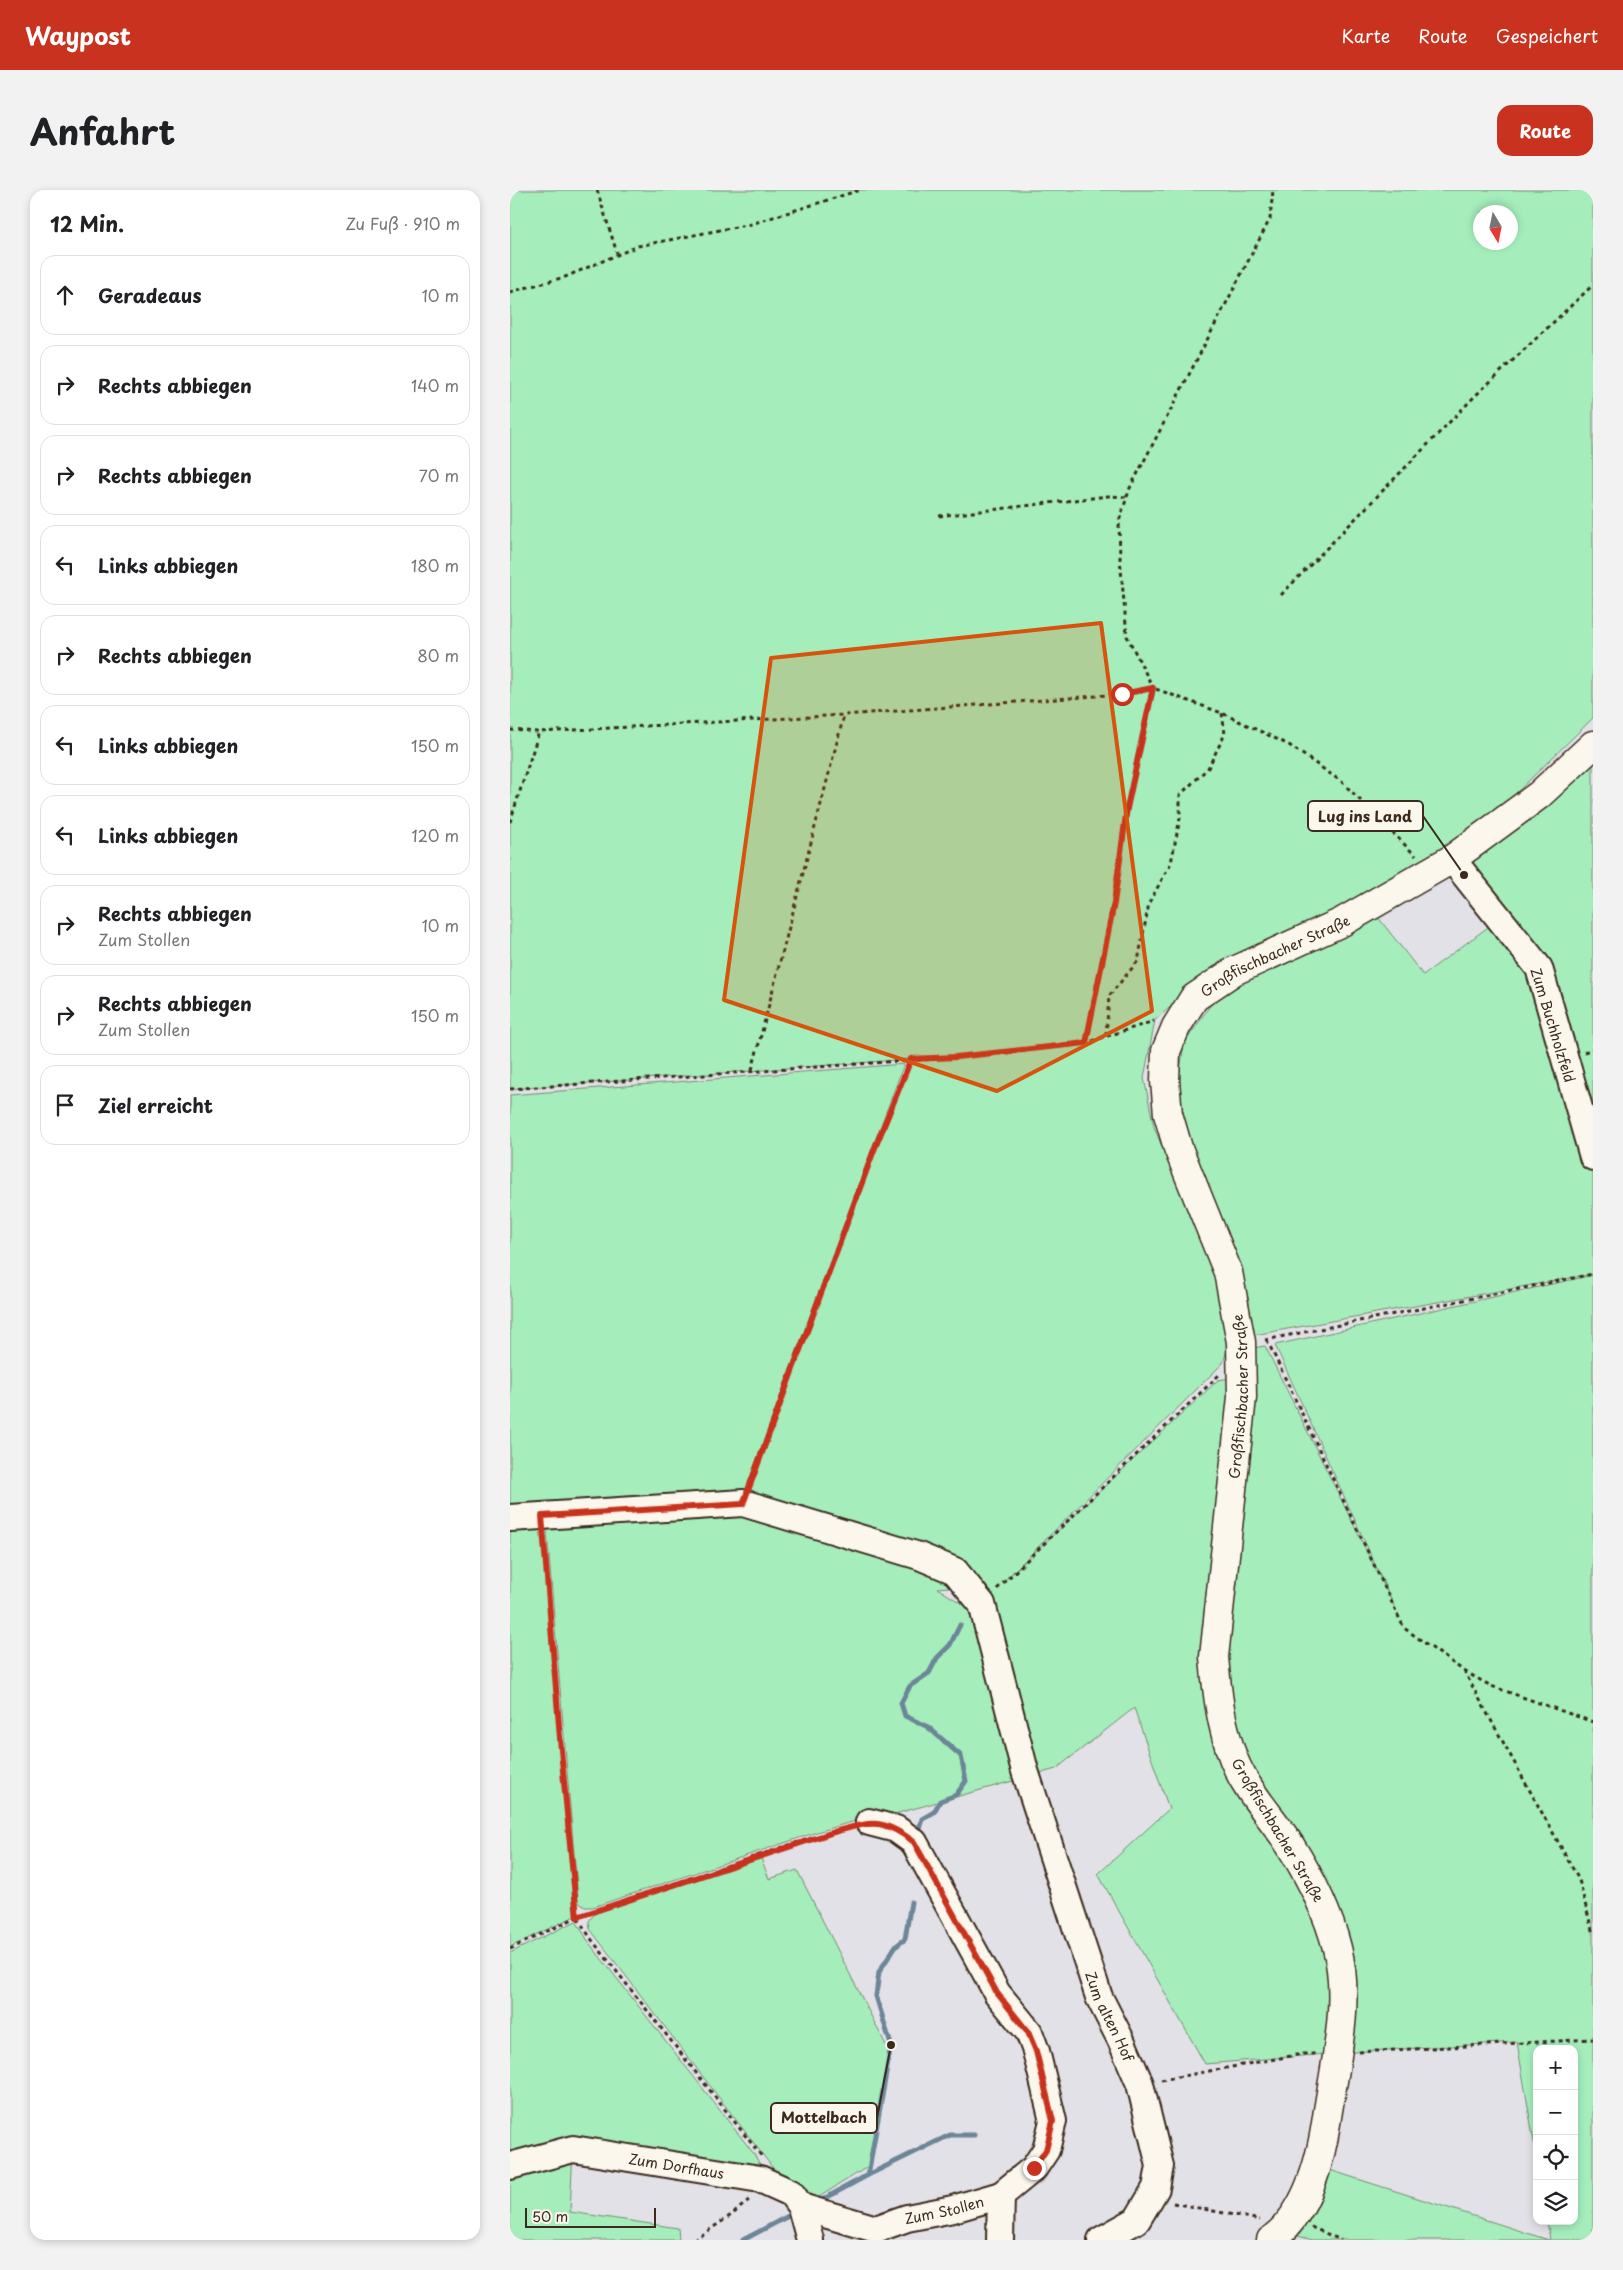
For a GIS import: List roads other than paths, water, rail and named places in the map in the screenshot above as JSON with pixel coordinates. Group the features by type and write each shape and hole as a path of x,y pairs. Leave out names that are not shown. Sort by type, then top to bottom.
{"main road":[{"name":"Großfischbacher Straße","path":"1284,2226 1305,2199 1323,2150 1338,2053 1342,1989 1338,1950 1324,1907 1290,1846 1251,1790 1235,1762 1223,1728 1217,1696 1214,1657 1242,1397 1241,1342 1228,1272 1178,1148 1168,1114 1165,1081 1166,1051 1176,1027 1194,998 1234,971 1342,922 1441,865 1539,794 1593,745"}],"street":[{"name":"Zum Buchholzfeld","path":"1441,865 1539,968 1593,1157"},
{"name":"Zum alten Hof","path":"510,1518 743,1504 938,1563 956,1571 982,1604 1025,1771 1099,1997 1121,2040 1140,2084 1160,2166 1156,2188 1137,2220 1101,2240"},
{"name":"Zum Stollen","path":"802,2208 876,2229 907,2218 953,2209 1001,2194 1034,2168 1046,2150 1053,2121 1036,2051 1028,2032 997,1993 914,1842 896,1829 869,1822"},
{"name":"Zum Dorfhaus","path":"510,2166 573,2149 729,2172 769,2182 791,2193 802,2208 810,2240"},
{"name":"Zum Stollen","path":"1000,2240 1001,2194"}],"waterway":[{"path":"918,1832 922,1819 934,1812 940,1801 956,1795 966,1781 961,1756 928,1727 905,1716 901,1703 910,1686 929,1673 937,1658 950,1645 960,1625"},
{"path":"822,2200 868,2175 891,2045 876,1996 879,1972 895,1947 905,1939 911,1902"},
{"path":"868,2175 950,2135 974,2135"},
{"path":"743,2240 794,2213"}],"place":[{"name":"Lug ins Land","path":"1464,875"},
{"name":"Mottelbach","path":"891,2045"}]}
